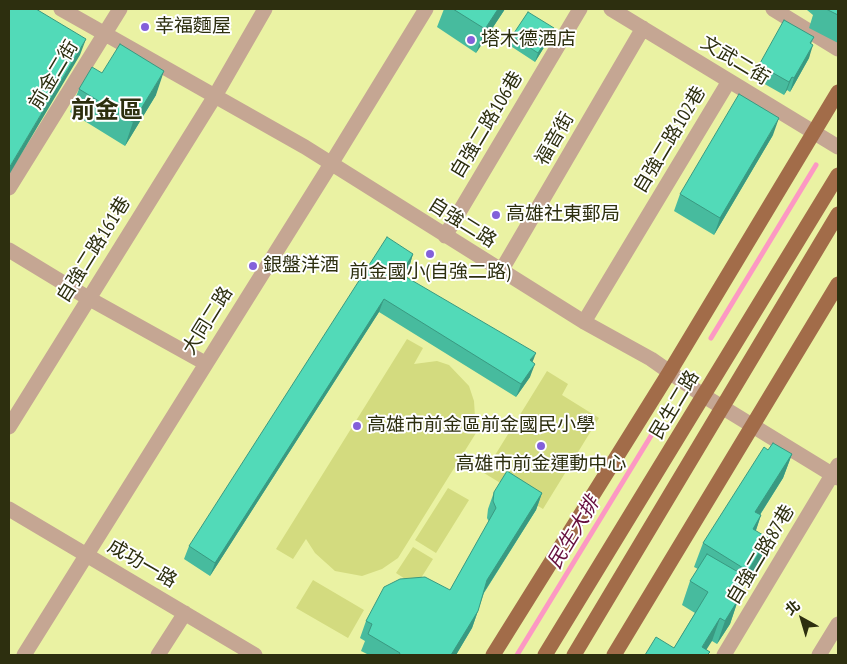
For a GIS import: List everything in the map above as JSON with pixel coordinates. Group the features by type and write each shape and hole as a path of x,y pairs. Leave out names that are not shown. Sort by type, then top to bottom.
{"main road":[{"path":"493,655 669,373 838,92"},
{"name":"民生二路","path":"545,655 838,175"},
{"path":"574,655 838,214"},
{"path":"614,655 751,425 838,284"}],"street":[{"name":"自強二路","path":"61,9 305,146 584,322 652,359 669,373 723,408 836,472"},
{"name":"前金二街","path":"9,188 102,33 120,9"},
{"name":"自強二路161巷","path":"9,427 215,96 265,9"},
{"name":"大同二路","path":"24,655 426,9"},
{"name":"自強二路106巷","path":"445,236 580,9"},
{"name":"文武二街","path":"611,9 838,147"},
{"path":"773,9 838,49"},
{"name":"福音街","path":"501,271 643,28"},
{"name":"自強二路102巷","path":"584,322 729,80"},
{"path":"9,250 88,298 205,363"},
{"name":"自強二路87巷","path":"724,655 836,472"},
{"name":"成功一路","path":"9,509 255,655"},
{"path":"158,655 185,613"},
{"path":"819,655 838,624"}],"green space":[{"path":"407,339 423,348 414,364 437,361 449,365 469,386 474,401 476,433 398,558 382,569 362,576 335,571 315,553 306,539 293,559 276,549"},
{"name":"高雄市前金運動中心","path":"547,371 568,384 562,395 599,418 543,509 484,473"},
{"path":"448,488 469,500 436,553 415,540"},
{"path":"413,547 433,559 416,586 396,573"},
{"path":"313,580 364,610 348,638 296,608"}],"building":[{"path":"9,9 36,9 86,39 9,168"},
{"path":"453,9 498,9 485,29"},
{"path":"826,9 838,9 838,15"},
{"path":"528,12 554,28 538,53 512,36"},
{"path":"784,20 814,37 810,43 813,45 794,78 792,77 789,82 759,65"},
{"path":"120,44 164,71 133,122 79,89 92,67 102,73"},
{"path":"739,94 779,118 720,218 680,194"},
{"path":"387,237 413,254 401,274 536,353 530,360 535,364 521,384 384,299 215,563 189,546"},
{"path":"773,443 792,454 755,512 761,515 753,529 768,538 748,571 703,543 764,447 768,450"},
{"path":"507,471 542,493 487,580 478,611 451,655 399,655 400,653 368,634 372,624 366,621 384,587 400,579 425,577 450,590 496,508 493,501 494,492"},
{"path":"707,554 745,576 732,597 738,600 725,621 720,618 702,647 710,652 707,655 645,655 656,637 674,648 708,592 690,581"}],"waterway":[{"name":"民生大排","path":"711,338 816,165"},
{"name":"民生大排","path":"517,655 657,426"}],"place":[{"name":"幸福麵屋","path":"145,27"},
{"name":"塔木德酒店","path":"471,40"},
{"name":"高雄社東郵局","path":"496,215"},
{"name":"前金國小(自強二路)","path":"430,254"},
{"name":"銀盤洋酒","path":"253,266"},
{"name":"高雄市前金區前金國民小學","path":"357,426"},
{"name":"高雄市前金運動中心","path":"541,446"}],"district":[{"name":"前金區","path":"107,111"}]}
